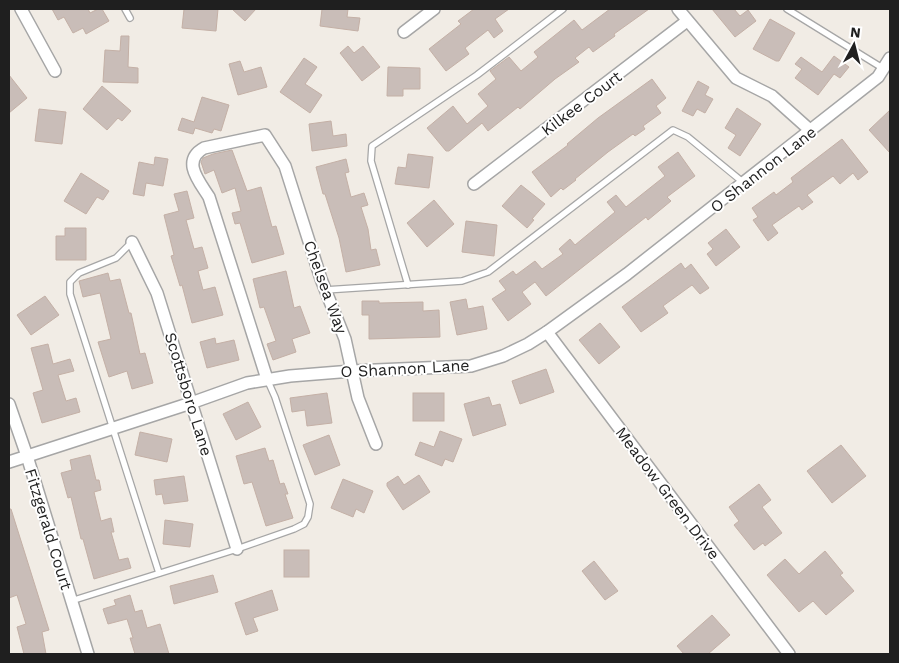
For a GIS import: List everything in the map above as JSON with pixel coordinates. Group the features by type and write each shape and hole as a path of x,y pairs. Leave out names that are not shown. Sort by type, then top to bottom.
{"street":[{"path":"21,9 55,71"},
{"path":"404,32 434,9"},
{"path":"678,9 736,78 772,96 811,131"},
{"name":"Kilkee Court","path":"474,184 688,21"},
{"name":"O Shannon Lane","path":"9,462 247,383 290,376 352,370 471,366 503,356 547,332 627,274 878,78 890,58"},
{"name":"Chelsea Way","path":"267,380 209,197 192,167 197,152 204,148 265,135 285,166 325,290 345,339 358,398 376,444"},
{"name":"Scottsboro Lane","path":"132,242 157,293 237,549"},
{"name":"Meadow Green Drive","path":"547,332 790,654"},
{"name":"Fitzgerald Court","path":"9,404 88,654"}],"lane":[{"path":"125,9 130,18"},
{"path":"408,285 371,161 372,146 477,75 563,9"},
{"path":"787,9 884,69"},
{"path":"325,290 462,281 488,272 673,130 688,137 744,183"},
{"path":"132,242 116,258 79,273 70,282 70,294 159,572"},
{"path":"71,601 237,549 304,524 310,511 310,504 267,380"}],"building":[{"path":"52,9 88,9 90,13 102,9 109,21 86,34 83,28 73,33 64,17 58,20"},
{"path":"184,9 218,9 216,31 182,28"},
{"path":"232,9 256,9 245,21"},
{"path":"322,9 348,9 347,17 360,18 358,31 320,26"},
{"path":"474,9 509,9 495,19 503,31 494,38 488,30 465,48 469,54 446,71 429,49 461,24 458,21"},
{"path":"610,9 649,9 593,52 589,47 575,58 579,62 555,79 520,109 518,107 488,131 482,123 449,151 446,151 427,128 453,106 467,124 488,106 478,94 496,79 490,71 509,57 521,71 538,57 534,52 574,20 582,30"},
{"path":"712,9 734,9 740,16 748,10 756,21 735,37"},
{"path":"770,19 795,33 779,61 753,49"},
{"path":"121,36 129,36 128,67 138,68 138,83 103,82 105,50 120,51"},
{"path":"348,46 354,53 363,46 380,67 362,81 340,53"},
{"path":"834,56 849,67 840,78 834,74 818,95 795,78 802,69 795,64 801,57 822,72"},
{"path":"304,58 317,67 305,84 322,95 310,113 280,92"},
{"path":"240,61 244,72 261,67 267,87 238,95 229,64"},
{"path":"388,67 420,68 420,89 403,89 403,96 387,96"},
{"path":"9,75 27,98 9,113"},
{"path":"652,79 666,98 656,106 661,113 643,126 645,129 635,136 633,134 608,152 576,180 563,190 561,188 551,197 532,172 568,145 598,118"},
{"path":"698,81 709,87 705,95 713,99 705,113 697,109 693,116 682,111"},
{"path":"102,86 131,111 122,121 118,118 107,130 83,109"},
{"path":"202,97 229,105 221,131 214,129 212,133 195,128 193,134 178,130 182,118 194,122"},
{"path":"737,108 761,124 740,156 728,148 736,135 725,128"},
{"path":"39,109 66,112 62,144 35,141"},
{"path":"890,110 890,153 869,130"},
{"path":"331,121 333,136 346,134 347,146 312,151 309,124"},
{"path":"842,139 868,172 858,180 853,173 840,184 833,176 807,195 813,202 802,210 799,206 772,225 778,233 768,241 753,220 758,217 752,208 774,192 776,195 793,182 791,178"},
{"path":"232,150 247,191 261,187 272,227 276,226 284,254 252,263 240,223 235,224 232,213 241,211 235,188 222,193 214,170 205,174 201,162 203,158"},
{"path":"678,152 695,176 667,197 671,201 648,220 646,217 546,296 535,282 522,292 531,304 508,321 492,299 506,290 499,281 513,271 516,275 535,261 542,269 563,254 559,249 570,239 575,245 615,212 607,202 616,195 626,207 665,176 658,167"},
{"path":"408,154 433,157 429,188 395,184 398,167 406,168"},
{"path":"155,157 168,159 163,186 146,183 144,196 133,194 139,162 154,165"},
{"path":"346,159 349,172 345,173 351,197 364,193 368,205 361,207 368,229 371,250 376,249 380,265 346,272 339,238 325,194 323,194 316,167"},
{"path":"81,173 109,191 103,200 97,197 86,214 64,201"},
{"path":"521,185 545,204 527,228 502,206"},
{"path":"187,191 194,218 186,220 194,249 202,247 208,268 198,271 203,290 215,287 223,315 192,323 182,285 180,286 171,256 174,255 164,215 179,211 174,194"},
{"path":"434,200 454,224 427,247 407,223"},
{"path":"466,221 497,225 494,256 462,252"},
{"path":"65,228 86,228 86,260 56,260 56,236 65,236"},
{"path":"726,229 740,247 716,266 707,254 713,249 708,243"},
{"path":"681,263 685,269 691,264 709,288 700,294 692,285 663,306 668,313 641,332 622,307"},
{"path":"286,271 294,308 300,306 310,333 292,339 296,352 273,360 267,344 276,341 264,307 260,308 253,279"},
{"path":"108,273 110,281 120,279 129,313 131,313 140,354 145,353 153,383 132,389 127,371 109,377 98,342 111,339 100,293 83,297 79,281"},
{"path":"45,296 59,315 31,335 17,315"},
{"path":"466,299 468,309 483,306 487,329 457,335 450,302"},
{"path":"362,301 379,301 379,303 423,302 423,311 439,310 440,337 369,339 369,315 362,315"},
{"path":"600,323 620,347 599,364 579,340"},
{"path":"215,338 216,344 234,340 239,360 207,368 200,342"},
{"path":"48,344 53,364 70,359 74,371 58,375 66,401 76,398 80,412 42,423 33,393 43,390 31,348"},
{"path":"546,369 554,392 520,404 512,381"},
{"path":"327,393 332,423 307,426 305,410 292,412 290,398"},
{"path":"413,393 444,393 444,421 413,421"},
{"path":"489,397 492,406 500,404 506,425 473,436 464,404"},
{"path":"248,402 261,427 236,440 223,414"},
{"path":"440,431 462,439 453,462 445,459 442,466 415,455 420,442 434,447"},
{"path":"140,432 172,439 167,462 135,455"},
{"path":"329,435 340,465 315,475 303,445"},
{"path":"841,445 866,476 832,503 807,471"},
{"path":"265,448 269,461 273,460 280,484 284,483 288,494 285,494 293,518 266,526 252,482 244,484 236,456"},
{"path":"90,455 96,480 99,480 101,490 94,492 101,521 111,518 114,532 111,532 119,560 128,558 131,568 94,579 83,539 81,539 71,497 68,498 61,473 72,470 70,460"},
{"path":"419,475 430,492 403,510 387,486 387,483 398,476 404,485"},
{"path":"184,476 188,501 164,504 162,494 156,495 154,480"},
{"path":"343,479 373,491 364,513 356,509 353,517 331,508"},
{"path":"759,484 771,500 762,507 782,533 765,546 763,543 754,550 734,525 739,521 729,507"},
{"path":"9,509 11,509 49,630 42,632 46,654 24,654 17,627 26,624 17,595 9,598"},
{"path":"165,520 193,524 190,547 163,544"},
{"path":"284,550 309,550 309,577 284,577"},
{"path":"825,551 843,573 840,575 854,591 826,615 813,601 799,612 767,575 785,559 799,574"},
{"path":"594,561 618,591 605,600 582,571"},
{"path":"213,575 218,592 174,604 170,586"},
{"path":"272,590 278,610 253,618 258,631 246,635 235,603"},
{"path":"130,595 135,612 142,610 147,628 160,624 169,654 135,654 130,638 133,638 127,619 108,624 103,609 116,605 114,600"},
{"path":"712,615 730,635 708,654 684,654 677,646"}]}
